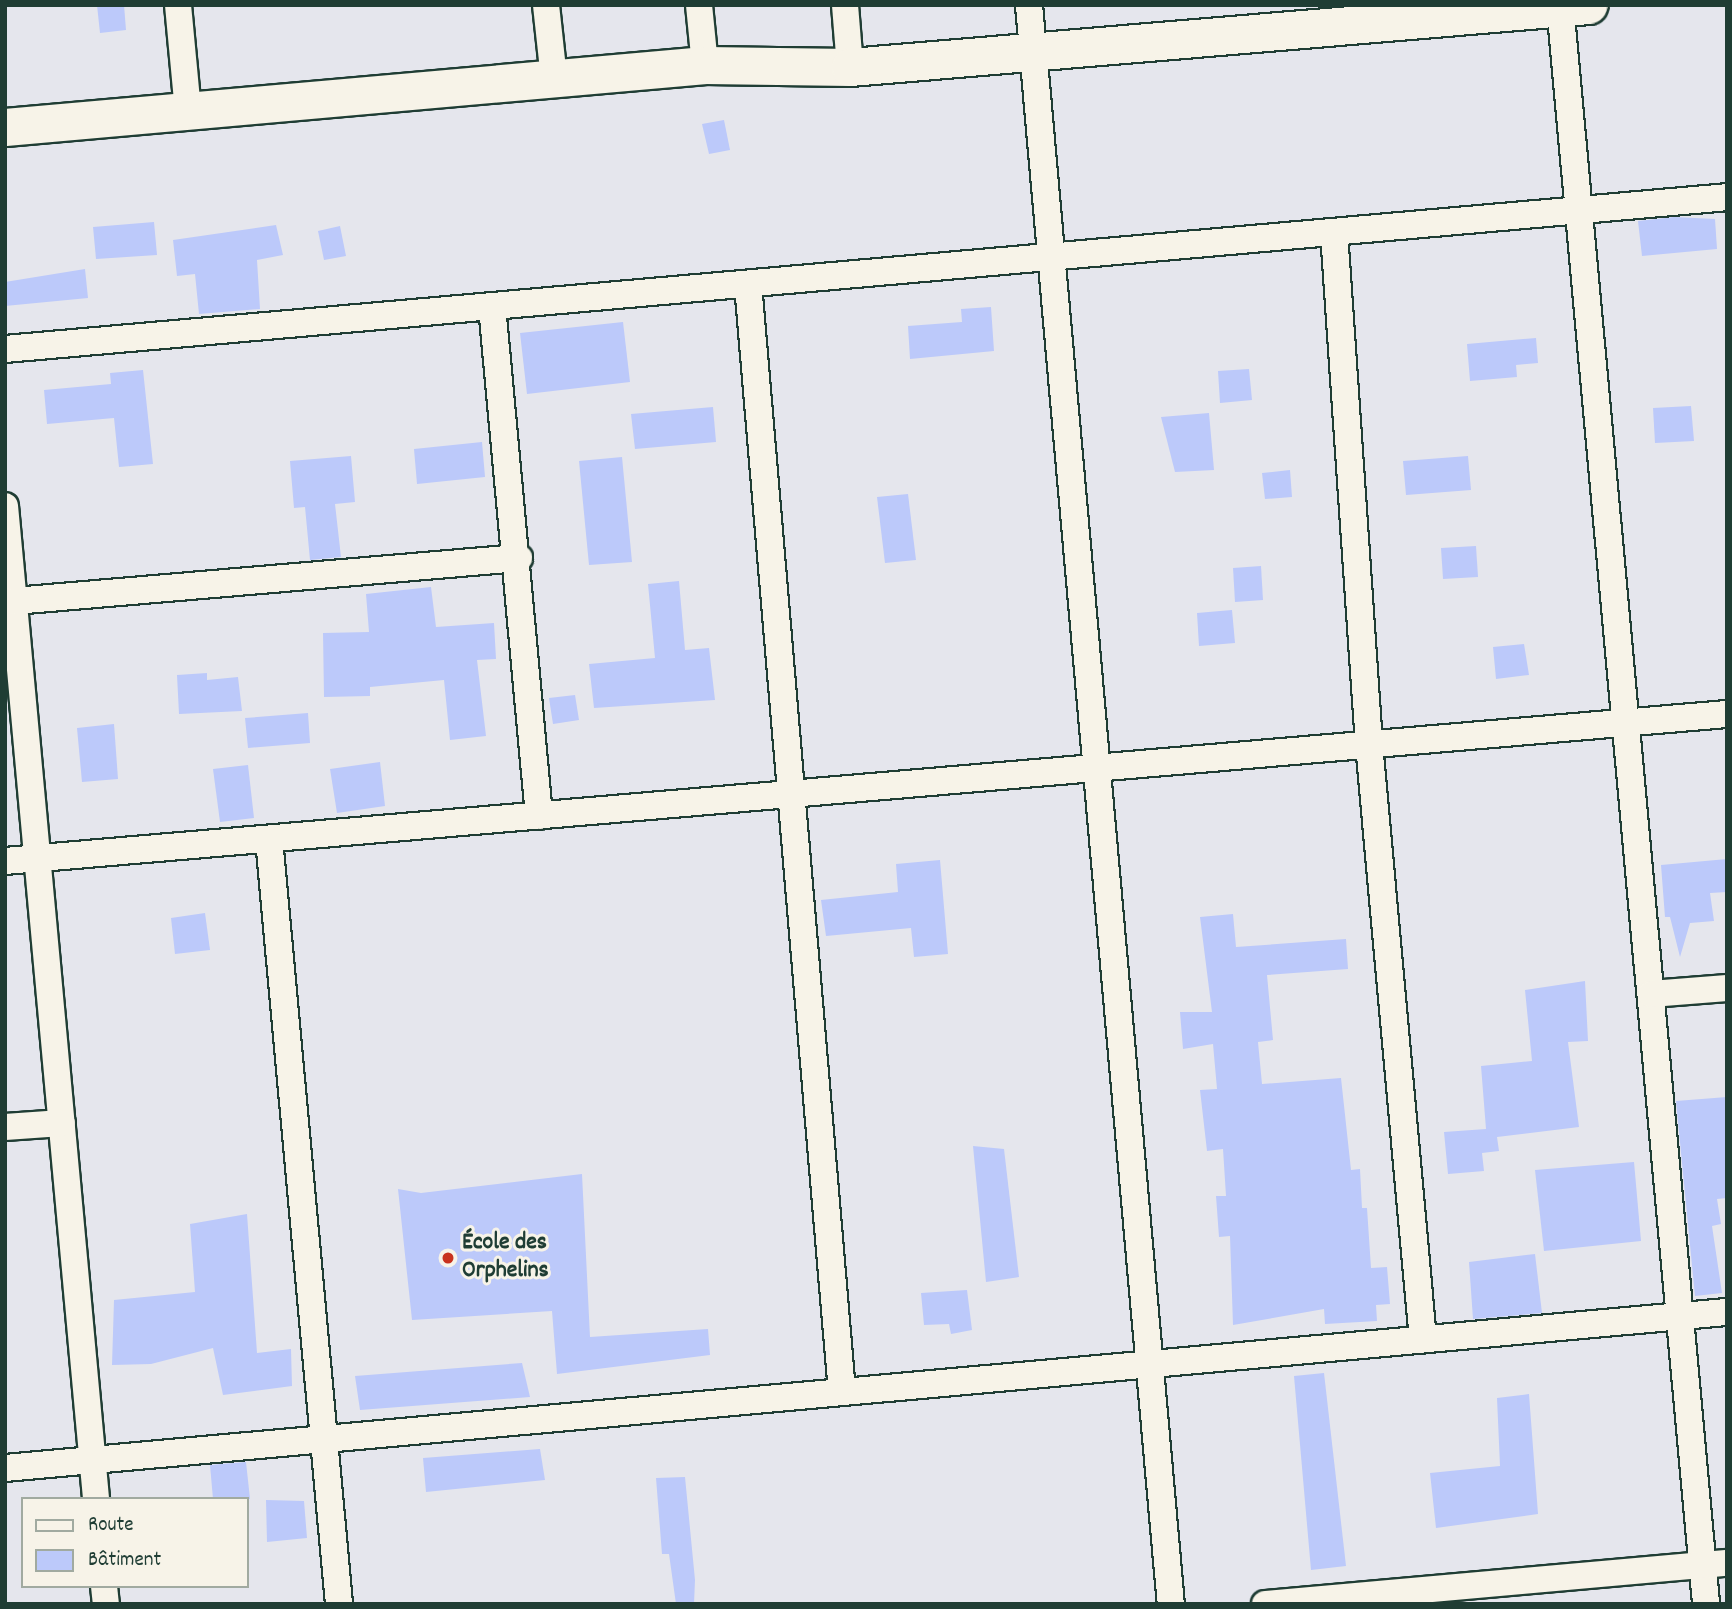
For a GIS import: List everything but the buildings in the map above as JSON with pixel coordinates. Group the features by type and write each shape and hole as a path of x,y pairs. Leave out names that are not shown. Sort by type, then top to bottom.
{"street":[{"path":"178,5 188,111"},
{"path":"546,5 554,79"},
{"path":"699,5 705,65"},
{"path":"845,5 850,67"},
{"path":"1030,5 1171,1604"},
{"path":"5,127 705,65 850,67 1570,6 1579,210 1680,1316 1714,1564 1706,1604"},
{"path":"5,349 1727,197"},
{"path":"1334,232 1369,744 1423,1340"},
{"path":"748,284 842,1392"},
{"path":"492,306 519,558 539,816"},
{"path":"5,506 96,1497"},
{"path":"14,601 519,558"},
{"path":"5,861 1727,714"},
{"path":"269,839 339,1604"},
{"path":"1651,994 1727,988"},
{"path":"5,1127 62,1123"},
{"path":"5,1468 1727,1312"},
{"path":"1265,1604 1714,1564"}],"place":[{"name":"École des Orphelins","path":"448,1258"}]}
